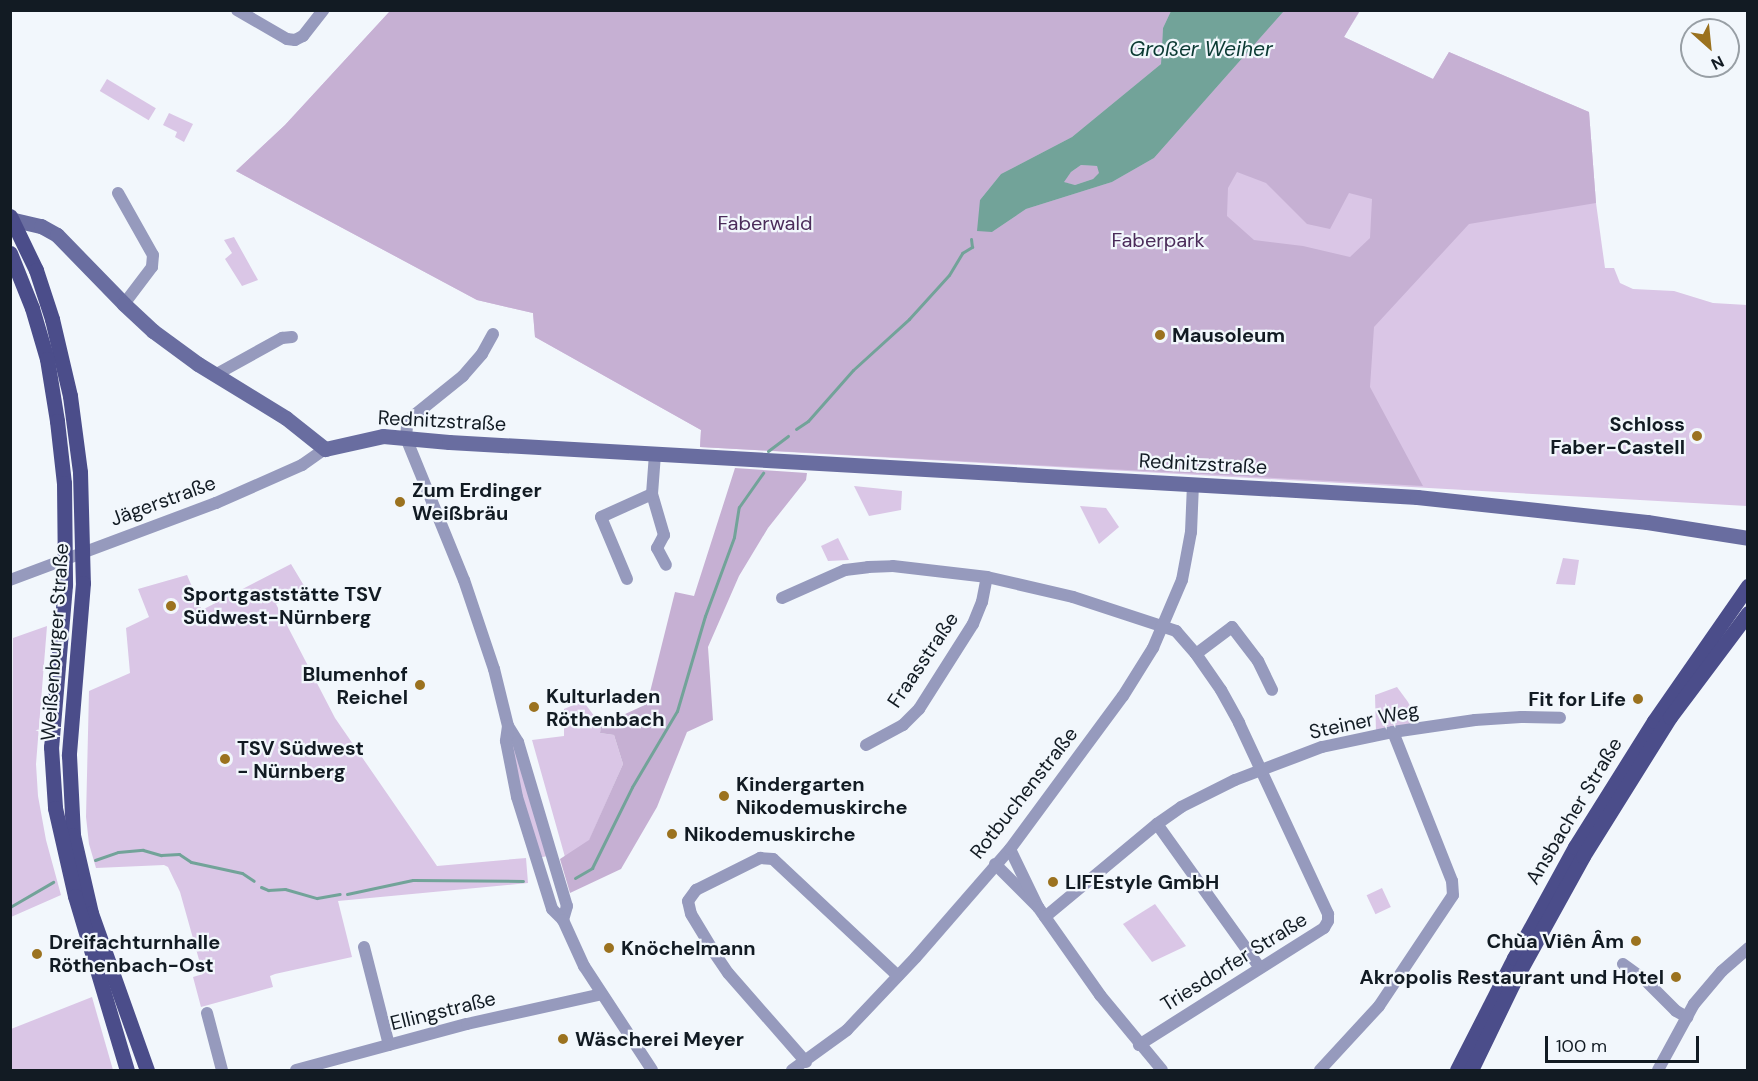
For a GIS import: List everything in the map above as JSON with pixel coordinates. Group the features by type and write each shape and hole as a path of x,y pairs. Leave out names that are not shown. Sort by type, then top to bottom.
{"main road":[{"path":"11,218 41,226 57,235 153,331 215,375 286,418 325,448"},
{"name":"Weißenburger Straße","path":"11,218 42,287 62,359 79,462 84,551 69,755 73,835 91,913 147,1071"},
{"name":"Weißenburger Straße","path":"10,253 38,326 55,401 64,483 66,560 52,733 53,793 66,864 127,1071"},
{"name":"Rednitzstraße","path":"325,448 372,437 406,438 1434,498 1647,522 1748,538"},
{"name":"Ansbacher Straße","path":"1457,1071 1514,958 1575,847 1654,721 1748,586"},
{"name":"Ansbacher Straße","path":"1471,1071 1513,983 1587,848 1670,717 1748,613"}],"street":[{"path":"237,10 287,39 295,40 303,36 323,10"},
{"path":"118,193 153,255 152,267 124,304"},
{"path":"493,334 482,354 463,376 412,417 407,426 406,438 464,580 494,669 508,726 507,741 517,797 535,862 552,909 563,920 584,966 652,1071"},
{"path":"215,375 282,338 292,337"},
{"name":"Jägerstraße","path":"10,580 227,499 302,465 325,448"},
{"path":"655,454 652,494 664,535 657,548 666,565"},
{"name":"Rotbuchenstraße","path":"792,1071 847,1030 898,976 1010,849 1123,696 1153,648 1182,580 1191,532 1193,485"},
{"path":"627,579 601,517 652,494"},
{"path":"782,598 844,570 893,566 987,577 1073,597 1176,631 1196,654 1221,690 1261,770"},
{"name":"Fraasstraße","path":"866,745 903,725 919,709 973,624 982,602 987,577"},
{"path":"1196,654 1232,627 1258,662 1272,690"},
{"name":"Steiner Weg","path":"1041,912 1157,824 1206,794 1322,747 1393,732 1475,720 1521,717 1560,718"},
{"path":"508,726 518,742 567,906 563,920"},
{"path":"1320,1071 1379,1006 1453,896 1452,881 1393,732"},
{"name":"Triesdorfer Straße","path":"1139,1045 1324,927 1328,921 1328,914 1261,770"},
{"path":"1157,824 1260,968"},
{"path":"1010,849 1041,912"},
{"path":"806,1062 728,973 714,952 691,914 688,901 696,890 760,858 773,859 898,976"},
{"path":"995,864 1041,912 1100,995 1162,1071"},
{"path":"364,947 389,1045"},
{"path":"1658,1071 1687,1017 1722,971 1748,948"},
{"path":"1623,964 1644,980 1676,1011 1687,1017"},
{"name":"Ellingstraße","path":"296,1071 321,1067 389,1045 501,1016 602,994"},
{"path":"207,1013 222,1071"}],"green space":[{"name":"Faberwald","path":"1360,10 1344,37 1433,79 1449,52 1589,112 1596,203 1469,224 1374,327 1370,387 1423,486 700,447 701,430 535,337 533,313 477,300 236,171 285,125 390,11 1171,11 1163,28 1161,64 1072,137 1001,174 980,200 992,232 1026,209 1112,182 1154,158 1284,11","holes":["1237,172 1266,183 1307,224 1330,229 1349,193 1372,199 1370,238 1350,257 1303,246 1254,240 1227,216 1228,188"]},
{"name":"Faberwald","path":"390,11 1360,11 1344,37 1433,79 1449,52 1589,112 1596,203 1605,268 1614,268 1620,283 1633,289 1674,291 1713,303 1747,305 1747,506 700,447 701,430 535,337 533,313 477,300 236,171 285,125"},
{"path":"107,79 156,108 149,120 100,91"},
{"path":"169,113 193,124 184,142 175,137 177,132 163,125"},
{"path":"1081,165 1097,166 1100,173 1093,179 1075,185 1063,182 1071,172"},
{"path":"234,237 258,280 242,286 225,259 232,253 224,240"},
{"path":"735,468 807,473 806,480 768,528 739,576 708,647 713,720 687,732 657,807 621,869 570,893 560,859 589,840 623,764 614,735 600,733 601,725 647,704 675,592 694,596"},
{"path":"854,486 902,491 901,510 869,516"},
{"path":"1080,506 1106,508 1119,527 1099,544"},
{"path":"838,538 849,560 828,561 821,546"},
{"path":"1563,558 1579,560 1575,585 1556,584"},
{"name":"TSV Südwest - Nürnberg","path":"291,564 306,589 276,604 335,718 437,866 526,858 528,883 338,901 352,957 275,974 270,976 273,987 201,1007 193,977 203,974 180,892 168,867 164,865 96,868 89,844 86,817 89,691 130,673 126,628 149,617 138,589 187,575 202,610"},
{"path":"47,626 36,764 38,796 46,840 61,895 11,917 13,638"},
{"path":"1397,687 1419,723 1376,732 1375,695"},
{"path":"583,701 601,725 600,733 614,735 623,764 589,841 565,857 532,740 564,736 564,709"},
{"path":"509,741 513,741 548,856 537,858"},
{"path":"1382,888 1391,907 1375,914 1367,895"},
{"path":"1155,904 1186,946 1152,962 1123,924"},
{"path":"92,997 113,1070 11,1070 11,1029"}],"water":[{"name":"Großer Weiher","path":"1171,11 1284,11 1154,158 1112,182 1026,209 992,232 977,231 980,200 1001,174 1072,137 1161,64 1163,28","holes":["1081,165 1097,166 1099,173 1093,179 1075,185 1064,182 1071,172"]}],"waterway":[{"path":"796,429 808,421 853,370 909,319 949,275 962,253 972,247 971,239"},
{"path":"768,451 788,436"},
{"path":"575,878 592,868 632,787 677,711 705,616 734,537 739,507 763,473"},
{"path":"95,860 118,852 143,850 161,855 179,854 191,862 242,873 254,881"},
{"path":"347,894 413,880 523,881"},
{"path":"10,907 53,882"},
{"path":"261,887 268,890 285,889 317,898 340,894"}],"place":[{"name":"Mausoleum","path":"1160,335"},
{"name":"Schloss Faber-Castell","path":"1697,436"},
{"name":"Zum Erdinger Weißbräu","path":"400,502"},
{"name":"Sportgaststätte TSV Südwest-Nürnberg","path":"171,606"},
{"name":"Blumenhof Reichel","path":"420,685"},
{"name":"Fit for Life","path":"1638,699"},
{"name":"Kulturladen Röthenbach","path":"534,707"},
{"name":"TSV Südwest - Nürnberg","path":"225,759"},
{"name":"Kindergarten Nikodemuskirche","path":"724,796"},
{"name":"Nikodemuskirche","path":"672,834"},
{"name":"LIFEstyle GmbH","path":"1053,882"},
{"name":"Chùa Viên Âm","path":"1636,941"},
{"name":"Knöchelmann","path":"609,948"},
{"name":"Dreifachturnhalle Röthenbach-Ost","path":"37,954"},
{"name":"Akropolis Restaurant und Hotel","path":"1676,977"},
{"name":"Wäscherei Meyer","path":"563,1039"}],"park label":[{"name":"Faberpark","path":"1158,240"}]}
